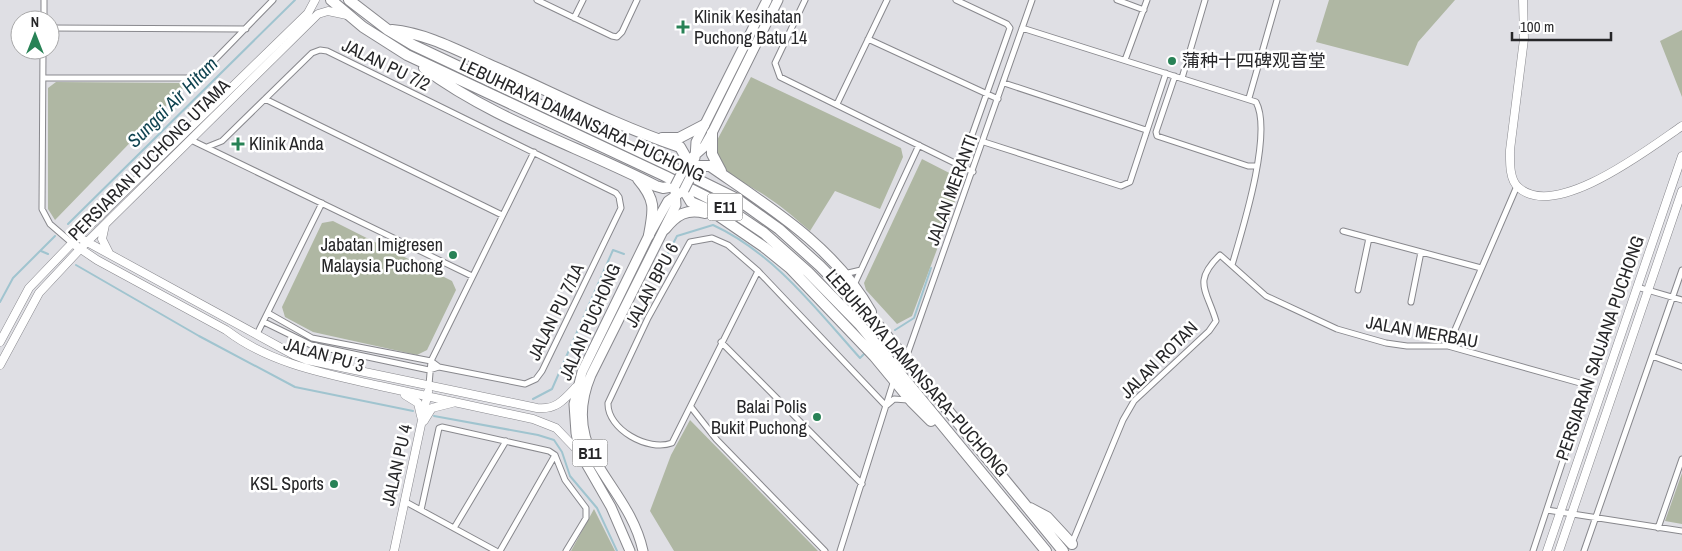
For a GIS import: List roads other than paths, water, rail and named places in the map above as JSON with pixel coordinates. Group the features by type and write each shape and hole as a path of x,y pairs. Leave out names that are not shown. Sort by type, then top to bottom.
{"highway":[{"name":"LEBUHRAYA DAMANSARA–PUCHONG","path":"331,0 378,38 407,55 665,176 724,206 764,233 808,272 860,325 1046,551"},
{"name":"LEBUHRAYA DAMANSARA–PUCHONG","path":"349,0 388,30 413,44 737,200 779,229 820,266 878,325 1063,551"},
{"path":"388,30 411,32 459,51 639,134 680,147 693,161 710,166 790,222 820,248 864,299 878,325"},
{"path":"407,55 464,94 663,188 678,190 691,202 722,218 790,268 843,322 912,402 969,458"},
{"path":"639,134 666,139 679,138 704,125"},
{"path":"712,133 710,149 712,157 724,176"},
{"path":"634,174 650,193 653,203 649,234"},
{"path":"665,229 674,218 692,211 722,218"},
{"path":"1029,508 1047,517 1072,544"}],"main road":[{"name":"JALAN PUCHONG","path":"693,161 696,142 766,0"},
{"name":"JALAN PUCHONG","path":"630,551 611,507 580,453 574,418 576,387 649,234 712,133 778,0"},
{"name":"JALAN PUCHONG","path":"643,551 630,514 591,456 582,419 584,391 665,229 676,205 678,190"}],"street":[{"path":"43,78 191,78 202,73 273,0"},
{"name":"PERSIARAN PUCHONG UTAMA","path":"0,342 29,288 78,237 308,14 315,0"},
{"path":"537,0 617,37 622,32 636,0"},
{"path":"574,18 582,0"},
{"path":"805,0 776,63 780,77 973,172"},
{"path":"837,104 887,0"},
{"path":"956,0 1007,24 1010,28 961,166"},
{"name":"JALAN MERANTI","path":"905,360 984,142 1032,0"},
{"path":"1117,0 1144,10"},
{"path":"1125,60 1148,0"},
{"path":"1182,78 1205,0"},
{"path":"1249,98 1277,0"},
{"path":"1448,346 1480,268 1517,186 1510,166 1510,150 1524,39 1523,0"},
{"name":"PERSIARAN PUCHONG UTAMA","path":"0,365 39,293 71,258 318,14 328,11 348,15"},
{"path":"60,28 246,29"},
{"path":"1022,28 1249,98 1256,102 1260,110 1252,194 1232,265"},
{"path":"868,40 998,99"},
{"name":"JALAN PU 7/2","path":"207,147 222,141 312,53 327,50 534,152"},
{"path":"43,60 42,209 50,224 72,243"},
{"path":"984,142 1121,186 1127,185 1130,182 1166,73"},
{"path":"1175,76 1156,136 1248,166 1256,166"},
{"path":"1004,83 1146,130"},
{"path":"265,99 502,215"},
{"path":"1517,186 1533,194 1543,196 1579,187 1618,170 1682,126"},
{"path":"191,140 472,276"},
{"path":"222,141 220,147 222,155"},
{"path":"853,288 919,145"},
{"path":"429,385 430,361 534,152"},
{"name":"JALAN PU 7/1A","path":"268,313 312,338 430,361 439,367 525,384 536,379 546,363 621,208 620,197 616,193 534,152"},
{"name":"PERSIARAN SAUJANA PUCHONG","path":"1547,551 1682,156"},
{"name":"PERSIARAN SAUJANA PUCHONG","path":"1559,551 1682,191"},
{"path":"290,363 261,346 256,339 257,334 322,203"},
{"path":"105,225 102,239 110,254"},
{"path":"1343,231 1480,268"},
{"path":"65,236 78,237"},
{"name":"JALAN PU 3","path":"78,237 307,360 548,409 563,402 576,387"},
{"name":"JALAN BPU 6","path":"691,407 672,443 662,447 645,442 626,432 614,424 608,413 608,402 648,318 690,242 712,238 728,245 758,271 886,406"},
{"path":"1358,290 1369,238"},
{"name":"JALAN PU 3","path":"72,243 97,260 252,346 290,363 397,390 547,424 566,436 580,453"},
{"path":"1411,302 1420,252"},
{"name":"JALAN MERBAU","path":"1220,255 1266,296 1337,329 1386,343 1407,346 1448,346 1580,383 1584,387 1584,397 1577,421"},
{"name":"JALAN ROTAN","path":"1072,544 1122,420 1134,400 1209,331 1216,321 1204,288 1203,278 1208,267 1220,255"},
{"path":"71,258 85,257 97,260"},
{"path":"841,272 861,270"},
{"path":"1584,551 1682,270"},
{"path":"758,271 721,342 691,407 716,440 825,551"},
{"path":"1637,287 1682,300"},
{"path":"264,322 311,345 429,370 439,367"},
{"path":"226,330 245,338 257,334"},
{"path":"721,342 862,484"},
{"path":"1652,356 1682,367"},
{"path":"840,551 894,379"},
{"name":"JALAN PU 4","path":"394,551 429,385"},
{"path":"397,390 418,403 421,425"},
{"path":"886,406 894,399 900,398 912,402"},
{"path":"421,425 432,408 455,402"},
{"path":"1533,551 1577,421 1590,425"},
{"path":"421,510 439,428 549,451 554,455 566,480 586,512 586,518 566,551"},
{"path":"454,528 506,441"},
{"path":"500,551 554,455"},
{"path":"1658,528 1682,460"},
{"path":"404,501 496,551"},
{"path":"1547,510 1682,531"},
{"path":"1538,536 1551,539"}],"waterway":[{"name":"Sungai Air Hitam","path":"68,224 295,0"},
{"path":"660,269 677,236 713,225 735,237 775,266 860,358 864,354"},
{"name":"Sungai Air Hitam","path":"0,302 13,278 55,236"},
{"path":"533,399 552,389 613,250 624,254"},
{"path":"41,251 48,254"},
{"path":"76,265 199,336 295,387 413,411"},
{"path":"895,330 914,318 931,268"},
{"path":"434,416 538,435 554,440 562,452 570,476 597,508 617,551"}],"place":[{"name":"Klinik Kesihatan Puchong Batu 14","path":"683,27"},
{"name":"蒲种十四碑观音堂","path":"1172,61"},
{"name":"Klinik Anda","path":"238,144"},
{"name":"Jabatan Imigresen Malaysia Puchong","path":"453,255"},
{"name":"Balai Polis Bukit Puchong","path":"817,417"},
{"name":"KSL Sports","path":"334,484"}]}
